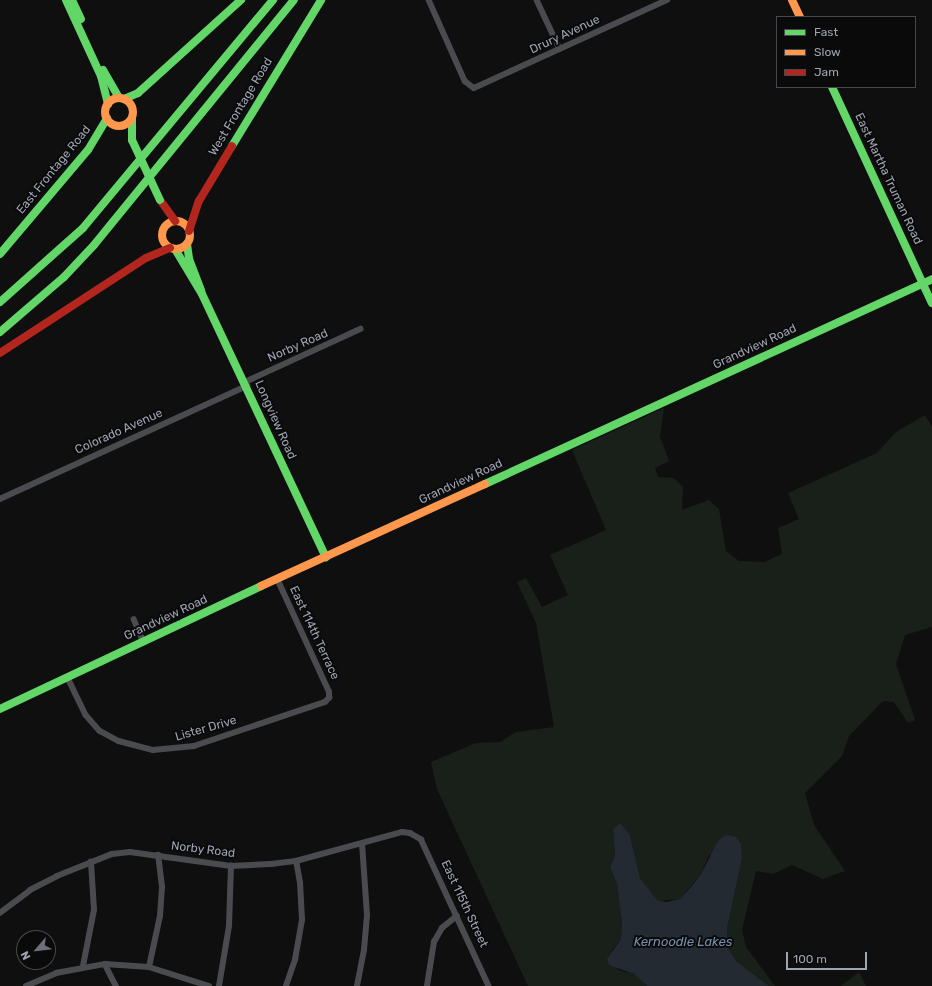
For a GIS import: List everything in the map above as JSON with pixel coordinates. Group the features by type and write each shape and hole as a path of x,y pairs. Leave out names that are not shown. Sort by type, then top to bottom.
{"main road":[{"path":"108,104 138,92 242,0"},
{"path":"259,17 265,0"},
{"path":"0,302 83,228 272,0"},
{"path":"0,332 59,282 94,246 294,0"},
{"name":"West Frontage Road","path":"189,231 199,201 321,0"},
{"path":"792,0 800,16"},
{"path":"67,1 105,74 121,98 133,108 131,137"},
{"path":"0,353 146,258 187,244 189,231 184,223 175,220 165,210 131,137 118,125 107,118 108,104 101,76 67,1"},
{"name":"East Martha Truman Road","path":"832,88 932,303"},
{"path":"118,125 126,124 132,117"},
{"name":"East Frontage Road","path":"0,254 88,150 107,118"},
{"path":"165,210 166,224 162,238 173,248"},
{"path":"166,224 175,220"},
{"name":"Longview Road","path":"187,244 189,259 199,280 202,294"},
{"name":"Longview Road","path":"173,248 202,294 246,384 326,557"},
{"name":"Grandview Road","path":"0,709 277,579 932,279"}],"street":[{"name":"Drury Avenue","path":"429,0 465,81 472,87 667,0"},
{"path":"537,0 560,49"},
{"name":"Norby Road","path":"246,384 360,330"},
{"name":"Colorado Avenue","path":"0,499 246,384"},
{"name":"East 114th Terrace","path":"277,579 329,692 329,698"},
{"path":"134,619 144,642"},
{"name":"Lister Drive","path":"68,678 86,714 100,731 119,741 153,750 194,746 325,702 329,698"},
{"name":"Norby Road","path":"0,913 30,890 112,854 130,852 231,866 296,861 402,832 415,835"},
{"name":"East 115th Street","path":"415,835 421,839 489,986"},
{"path":"357,986 364,950 367,915 362,844"},
{"path":"149,967 160,916 162,887 158,855"},
{"path":"286,986 295,960 302,920 300,883 296,861"},
{"path":"83,966 94,910 91,862"},
{"path":"220,986 229,926 231,866"},
{"path":"427,986 434,942 442,928 457,916"},
{"path":"105,964 116,986"},
{"path":"26,986 37,984 83,966 105,964 149,967 201,985 209,986"}],"shaded area":[{"path":"664,408 660,437 669,461 655,468 658,477 674,478 683,487 682,510 709,500 719,509 726,551 739,561 764,562 782,554 778,528 799,519 788,493 877,453 896,432 925,415 932,427 932,627 905,635 896,664 915,720 908,723 894,702 883,701 849,736 842,756 805,793 814,825 845,871 823,879 792,865 773,874 756,871 742,930 746,947 775,986 769,986 736,961 727,946 727,929 742,858 709,855 701,874 680,899 657,901 640,878 630,835 613,830 615,856 610,867 617,884 622,922 621,939 612,950 618,970 634,974 647,986 528,986 437,789 431,762 476,743 500,742 516,732 554,727 536,623 517,582 526,578 542,607 568,595 550,555 606,530 572,450"},
{"path":"859,972 866,986 841,986"}],"water":[{"name":"Kernoodle Lakes","path":"620,823 630,835 640,878 657,900 666,902 680,899 691,887 701,874 718,841 726,835 736,837 741,844 742,858 727,929 727,946 736,961 769,986 647,986 634,974 609,965 607,959 621,939 622,922 617,884 610,867 615,856 613,830"}],"traffic: fast":[{"path":"66,0 101,76 108,104"},
{"path":"72,0 81,19"},
{"path":"124,99 138,93 241,0"},
{"path":"0,302 83,228 273,0"},
{"path":"0,332 64,277 94,245 294,0"},
{"path":"232,146 321,0"},
{"path":"103,70 119,98"},
{"path":"832,88 932,303"},
{"path":"0,254 88,150 107,118"},
{"path":"132,118 132,140"},
{"path":"132,140 160,200"},
{"path":"187,244 189,259 201,291"},
{"path":"175,249 202,294 326,557"},
{"path":"485,484 932,279"},
{"path":"0,709 261,586"}],"traffic: slow":[{"path":"792,0 800,16"},
{"path":"119,98 129,102 133,112 129,122 119,126 109,122 105,112 109,102 119,98"},
{"path":"176,221 186,225 190,235 186,245 176,249 166,245 162,235 166,225 176,221"},
{"path":"261,586 485,484"}],"traffic: jam":[{"path":"189,231 199,201 232,146"},
{"path":"160,200 175,221"},
{"path":"0,353 146,258 170,248"}]}
